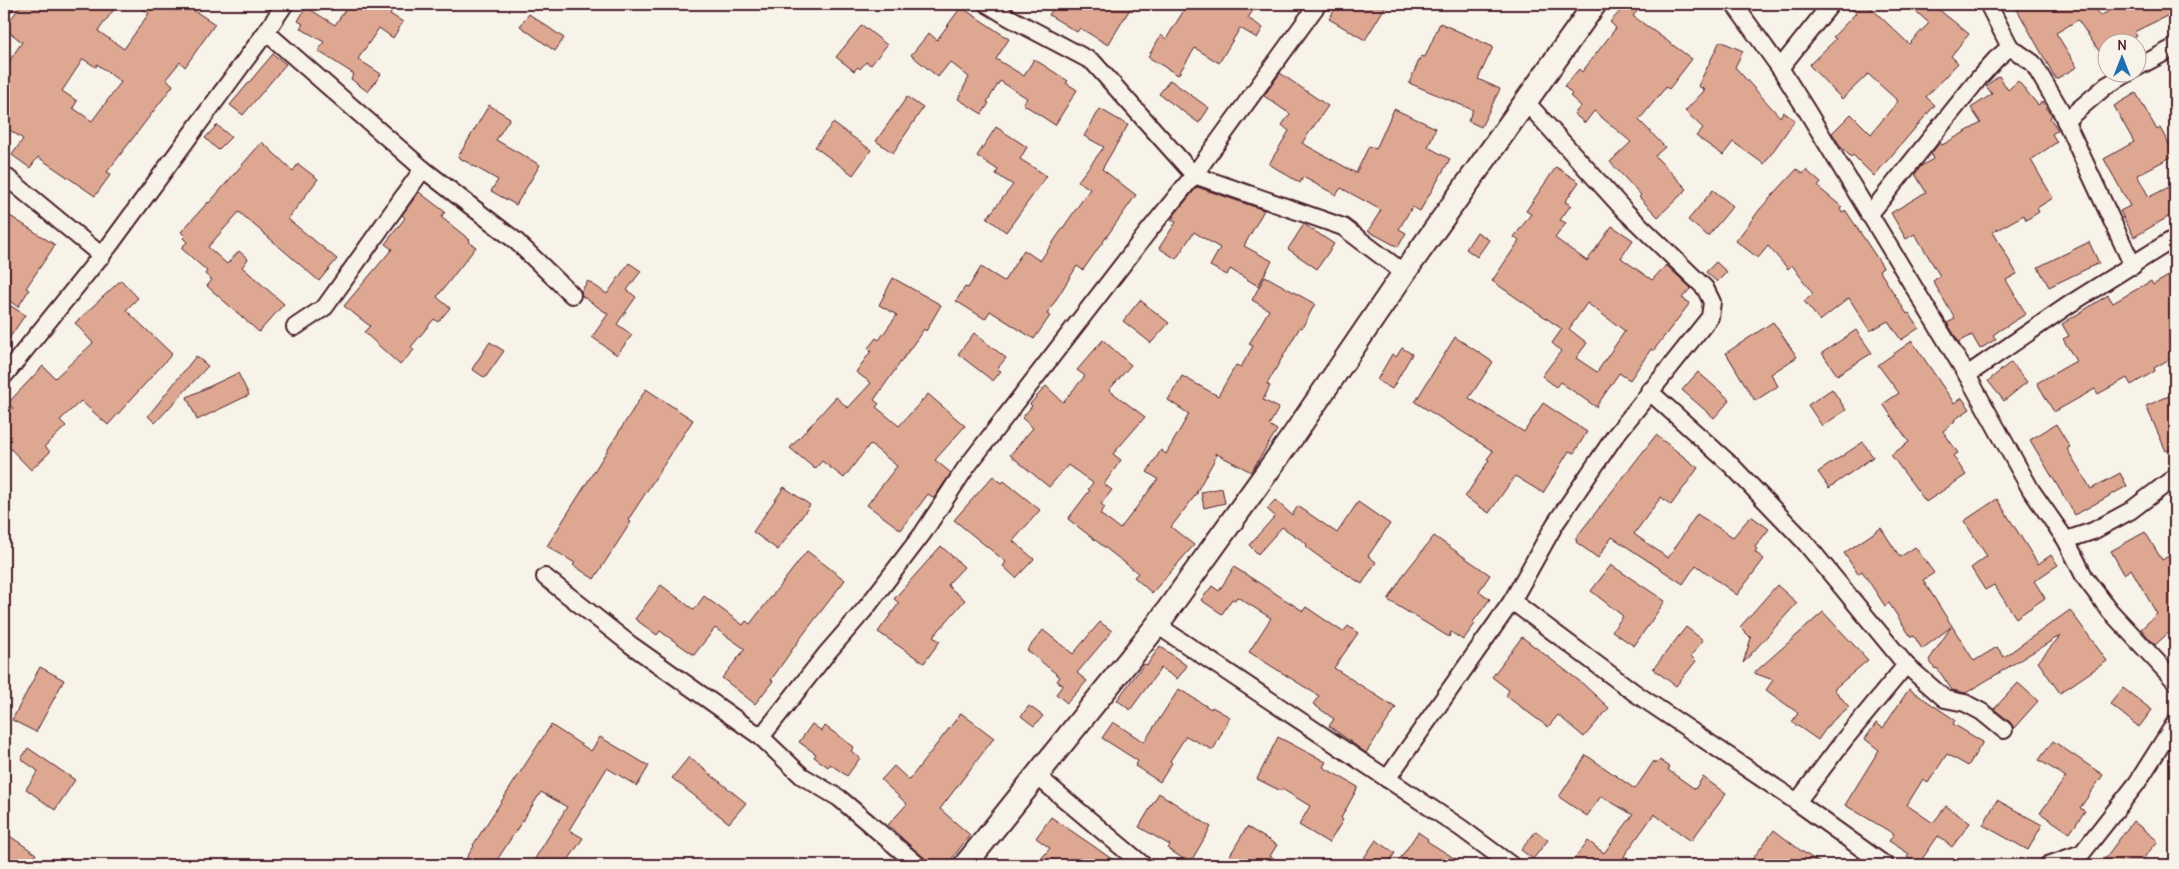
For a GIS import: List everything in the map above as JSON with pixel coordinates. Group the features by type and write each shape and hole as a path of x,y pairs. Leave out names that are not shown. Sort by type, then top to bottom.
{"street":[{"path":"4,376 102,256 285,4"},
{"path":"987,4 1093,62 1194,175 1343,227 1404,274"},
{"path":"761,737 827,653 866,608 923,533 965,469 1146,233 1194,175 1317,4"},
{"path":"965,865 1157,625 1293,436 1404,274 1595,4"},
{"path":"1734,4 1780,68 1966,375 2031,490 2066,540 2085,578 2110,611 2175,682"},
{"path":"1780,68 1830,4"},
{"path":"1988,4 2010,47 2033,63 2065,121 2133,266"},
{"path":"266,32 423,170 516,242 572,295"},
{"path":"2146,62 2175,46"},
{"path":"1869,215 1979,78 1996,58 2010,47"},
{"path":"2065,121 2113,82"},
{"path":"1387,779 1512,602 1555,524 1615,436 1710,317 1712,302 1705,288 1625,211 1526,102"},
{"path":"295,327 325,307 423,170"},
{"path":"4,175 102,256"},
{"path":"1966,375 2070,304 2175,238"},
{"path":"1650,391 1731,465 1803,540 1906,665 1945,699 1965,703 1982,712 2004,730"},
{"path":"2066,540 2093,531 2130,511 2175,477"},
{"path":"545,577 631,645 761,737 802,776 839,798 918,865"},
{"path":"1512,602 1635,692 1886,865"},
{"path":"1157,625 1461,828 1511,865"},
{"path":"1797,802 1844,740 1906,665"},
{"path":"2048,865 2082,853 2137,783 2175,723"},
{"path":"1038,776 1143,865"}],"building":[{"path":"22,4 118,4 98,31 124,49 149,13 135,4 184,4 215,24 185,67 180,62 166,79 173,85 172,87 107,172 111,174 95,196 38,157 30,168 12,155 23,139 4,126 4,69 22,42 4,28","holes":["83,59 96,67 97,64 121,82 92,121 73,108 77,101 62,91"]},
{"path":"349,4 396,4 390,14 403,22 393,38 379,28 358,59 381,74 368,92 351,79 354,74 318,51 324,42 300,28 303,24 298,21 306,7 335,25"},
{"path":"1056,4 1133,4 1108,45 1080,28 1077,32 1049,15"},
{"path":"1188,4 1257,4 1248,18 1263,28 1257,38 1240,28 1219,63 1195,48 1178,75 1148,57 1161,35 1166,39"},
{"path":"1338,4 1387,4 1365,40 1329,19"},
{"path":"1627,4 1643,4 1633,16 1692,59 1669,89 1666,87 1639,120 1665,147 1655,156 1687,189 1658,217 1639,197 1641,195 1610,162 1631,142 1594,111 1585,123 1574,114 1581,106 1570,96 1572,94 1564,86 1579,69 1582,72 1616,28 1610,22"},
{"path":"1846,4 1867,4 1909,44 1929,23 1908,4 1932,4 1969,34 1951,56 1958,63 1926,97 1935,105 1874,176 1853,155 1851,157 1841,147 1832,133 1851,114 1871,134 1898,101 1868,74 1842,99 1809,65 1836,39 1833,37 1856,13"},
{"path":"2014,4 2092,4 2100,16 2119,5 2121,8 2130,4 2175,4 2175,12 2134,32 2096,32 2096,47 2078,20 2056,33 2077,67 2056,79"},
{"path":"961,7 1009,39 996,59 1024,76 1034,59 1068,81 1066,83 1077,90 1055,125 1023,104 1027,98 1000,81 982,114 958,99 969,77 950,62 938,77 911,55 929,33 937,40"},
{"path":"529,14 564,38 555,51 520,26"},
{"path":"1440,23 1493,47 1478,79 1500,89 1481,127 1468,121 1473,110 1409,83 1421,56 1425,57"},
{"path":"862,25 887,45 871,65 866,62 860,69 858,67 854,71 836,57"},
{"path":"1720,41 1743,51 1735,67 1780,117 1783,112 1795,120 1764,164 1733,142 1723,155 1696,136 1703,128 1685,111 1705,90 1698,86"},
{"path":"273,54 286,64 243,115 230,105"},
{"path":"1280,73 1328,106 1302,143 1356,173 1369,146 1376,149 1394,109 1436,128 1428,147 1450,159 1420,211 1412,207 1399,229 1406,233 1398,247 1368,231 1381,210 1341,188 1336,195 1303,177 1300,183 1269,164 1289,131 1282,125 1290,114 1264,96"},
{"path":"1999,76 2008,90 2018,81 2038,105 2042,102 2052,115 2050,118 2058,130 2052,134 2057,142 2031,160 2053,198 2037,208 2039,212 2026,220 2024,215 1993,232 2017,274 2006,280 2026,314 1993,335 1996,339 1980,349 1972,335 1959,342 1947,323 1955,319 1933,281 1940,276 1915,234 1906,239 1891,213 1926,192 1915,174 1921,166 1933,159 1931,154 1940,142 1942,145 1981,123 1971,108 1992,94 1986,86"},
{"path":"1170,80 1209,108 1199,123 1159,94"},
{"path":"2136,93 2157,130 2160,128 2175,155 2137,175 2149,197 2175,184 2175,213 2134,237 2120,211 2130,206 2104,159 2134,142 2114,106"},
{"path":"907,97 923,108 893,153 876,141"},
{"path":"489,105 510,118 496,140 540,165 516,205 491,191 498,180 458,157"},
{"path":"1100,109 1128,125 1102,169 1136,195 1083,270 1077,266 1047,314 1050,316 1034,339 990,311 985,319 956,301 965,287 968,288 981,267 1004,281 1024,250 1040,261 1090,189 1078,181 1104,147 1084,136"},
{"path":"833,123 871,150 853,175 815,147"},
{"path":"217,125 231,137 218,150 205,138"},
{"path":"996,127 1027,147 1020,159 1047,176 1006,232 987,218 1013,185 996,174 998,170 977,156"},
{"path":"262,142 293,171 298,164 318,179 288,219 337,259 319,281 239,212 208,247 227,264 239,251 248,259 242,267 284,304 259,332 207,286 212,280 205,274 207,271 181,248 187,242 181,232"},
{"path":"1556,167 1579,182 1565,202 1571,205 1560,220 1566,223 1555,238 1587,261 1612,226 1633,240 1621,258 1652,280 1666,265 1691,288 1682,298 1690,303 1653,351 1651,349 1630,380 1619,373 1596,407 1560,382 1556,387 1542,376 1561,351 1552,343 1562,329 1492,281 1519,241 1514,237 1531,214 1526,211","holes":["1587,303 1625,331 1597,372 1576,358 1587,343 1569,329"]},
{"path":"1797,169 1803,174 1806,170 1821,183 1818,187 1842,207 1840,209 1842,213 1846,211 1883,267 1879,270 1907,314 1909,313 1919,328 1901,340 1888,321 1870,331 1849,298 1820,321 1804,301 1813,294 1792,265 1788,269 1768,246 1758,258 1736,241 1760,209"},
{"path":"1197,187 1264,210 1244,246 1272,261 1258,286 1230,269 1227,275 1210,266 1220,248 1194,232 1176,259 1159,248 1176,222 1172,220 1175,214"},
{"path":"1713,190 1733,206 1708,236 1688,220"},
{"path":"419,192 445,212 441,217 476,247 437,297 450,308 438,322 434,319 411,347 414,350 400,365 364,332 370,326 344,306 392,249 385,244 405,218 402,215"},
{"path":"4,212 55,245 26,288 29,290 18,307 4,297"},
{"path":"1304,224 1334,244 1317,269 1288,249"},
{"path":"1477,232 1489,240 1477,257 1466,249"},
{"path":"2089,242 2099,263 2049,287 2038,267"},
{"path":"1716,262 1727,272 1717,282 1706,272"},
{"path":"629,263 641,271 627,290 636,297 617,324 632,335 617,355 592,337 608,314 582,296 581,291 588,281 607,294"},
{"path":"2175,272 2175,356 2154,368 2155,371 2131,385 2127,378 2098,394 2095,389 2054,412 2037,383 2076,361 2063,339 2069,336 2062,324 2108,295 2113,303 2151,281 2153,285"},
{"path":"1265,276 1315,304 1267,384 1270,386 1263,400 1279,408 1269,425 1277,430 1251,472 1215,453 1216,457 1196,493 1198,492 1171,527 1194,545 1152,593 1134,577 1138,573 1068,519 1090,490 1088,489 1093,483 1068,465 1049,487 1010,455 1033,428 1022,418 1032,406 1030,404 1046,386 1063,402 1085,376 1077,370 1103,340 1131,365 1109,390 1145,417 1113,454 1121,460 1104,484 1112,490 1101,504 1105,507 1100,514 1120,529 1158,479 1147,472 1161,450 1166,454 1189,414 1168,400 1182,376 1218,396 1236,365 1241,367 1253,346 1249,344 1269,310 1252,300"},
{"path":"893,278 941,305 926,331 924,329 874,400 879,404 876,407 899,426 928,394 965,426 935,460 951,473 934,498 928,494 901,530 867,505 897,466 870,444 844,478 822,461 815,469 790,448 836,397 848,408 871,383 856,372 871,351 868,348 876,338 879,340 897,315 879,305"},
{"path":"121,280 138,298 126,310 172,354 108,425 81,401 60,420 66,426 45,446 50,452 31,470 4,442 4,417 13,408 8,403 43,366 55,378 93,343 75,323"},
{"path":"1140,300 1169,323 1151,343 1123,321"},
{"path":"11,306 25,315 4,346 4,317"},
{"path":"1773,322 1797,357 1771,374 1778,386 1755,401 1726,353"},
{"path":"1856,330 1872,353 1837,375 1822,353"},
{"path":"974,333 1006,358 997,369 1001,371 993,381 958,354"},
{"path":"1455,337 1493,362 1469,398 1524,432 1543,403 1587,432 1574,453 1569,451 1543,493 1515,476 1489,513 1465,497 1493,451 1415,402"},
{"path":"1912,341 1954,403 1962,398 1970,409 1954,420 1943,431 1958,453 1953,456 1966,475 1926,502 1891,455 1909,442 1883,404 1899,393 1878,365"},
{"path":"490,342 504,351 485,378 472,369"},
{"path":"1402,348 1412,354 1392,389 1377,380 1392,354 1396,357"},
{"path":"196,356 208,366 155,423 148,416"},
{"path":"2011,362 2027,382 2004,401 1988,381"},
{"path":"1698,372 1730,400 1714,418 1682,390"},
{"path":"238,373 249,395 197,420 187,397"},
{"path":"646,389 693,420 628,520 631,522 594,579 573,565 575,563 547,546"},
{"path":"1832,389 1846,410 1822,426 1808,405"},
{"path":"2169,396 2175,410 2175,447 2166,451 2146,406"},
{"path":"2056,424 2070,447 2067,449 2091,489 2120,473 2127,486 2075,515 2030,440"},
{"path":"1656,435 1698,468 1671,505 1661,497 1634,534 1668,558 1697,514 1733,537 1751,516 1769,529 1755,547 1757,549 1755,552 1764,559 1737,595 1696,565 1683,584 1612,537 1598,558 1576,542 1577,540 1575,539"},
{"path":"1863,442 1873,457 1829,488 1818,472"},
{"path":"993,476 1002,483 1004,481 1040,510 1013,541 1034,559 1016,578 1003,566 1006,562 954,520"},
{"path":"784,487 810,505 778,550 753,532"},
{"path":"1222,488 1225,503 1204,508 1201,492"},
{"path":"1997,499 2038,564 2051,555 2058,565 2034,581 2045,598 2016,618 1994,585 1985,590 1971,568 1987,556 1964,521"},
{"path":"1275,500 1292,515 1298,506 1337,533 1358,502 1390,524 1368,556 1376,562 1362,584 1321,558 1306,547 1307,544 1282,527 1258,554 1249,545 1275,516 1267,509"},
{"path":"1881,528 1900,557 1915,547 1934,573 1923,580 1974,661 1997,647 2004,657 2070,610 2107,661 2060,693 2038,662 2061,635 1966,693 1952,690 1929,660 1951,627 1922,649 1914,636 1911,637 1889,603 1885,606 1862,571 1858,574 1844,553"},
{"path":"2145,532 2162,560 2175,552 2175,627 2155,645 2141,629 2157,614 2131,569 2124,574 2111,551"},
{"path":"1434,536 1490,575 1479,591 1490,599 1473,622 1475,624 1463,640 1451,632 1449,637 1388,600 1404,574"},
{"path":"941,546 964,567 948,584 965,600 933,637 940,641 924,663 878,632 899,603 894,599"},
{"path":"807,551 845,580 799,640 771,680 773,681 755,704 722,678 745,649 715,628 694,655 660,631 657,635 635,619 661,585 694,610 704,596 743,625 746,621 750,624"},
{"path":"1611,565 1665,601 1634,646 1612,631 1623,616 1591,591"},
{"path":"1234,567 1303,611 1306,607 1343,632 1348,626 1358,633 1334,668 1396,708 1366,753 1329,726 1334,719 1313,704 1319,696 1249,652 1271,618 1237,597 1235,600 1232,599 1222,614 1201,600 1212,586 1219,591"},
{"path":"1777,585 1797,603 1743,663 1751,638 1740,627"},
{"path":"1823,612 1868,660 1834,689 1849,707 1830,723 1818,740 1792,722 1798,713 1766,690 1773,680 1754,673"},
{"path":"1100,622 1112,631 1077,673 1087,681 1067,703 1056,694 1063,685 1057,681 1060,677 1027,650 1043,630 1073,654"},
{"path":"1686,627 1703,640 1691,656 1696,661 1676,686 1653,669"},
{"path":"1522,637 1582,683 1609,708 1584,737 1558,715 1548,727 1506,696 1509,690 1492,677"},
{"path":"1160,646 1187,666 1177,679 1161,668 1130,710 1117,700 1144,664 1147,665"},
{"path":"40,667 64,680 36,732 12,720"},
{"path":"2018,683 2038,701 2014,728 2010,722 1994,709"},
{"path":"2123,688 2152,710 2139,727 2110,704"},
{"path":"1179,689 1211,709 1212,707 1230,717 1213,750 1186,736 1170,761 1172,763 1160,782 1135,766 1138,761 1102,738 1113,722 1144,742"},
{"path":"1909,689 1955,720 1953,724 1983,742 1968,766 1947,754 1928,783 1923,779 1907,805 1933,823 1946,806 1970,823 1952,847 1938,836 1918,865 1907,857 1909,854 1889,841 1894,834 1845,805 1879,750 1865,739 1876,723 1883,728"},
{"path":"1029,706 1043,716 1034,726 1021,716"},
{"path":"961,713 994,738 940,809 970,835 947,865 931,865 888,825 907,804 881,780 894,766 909,780"},
{"path":"812,724 822,731 825,726 854,747 851,751 860,758 847,776 830,764 828,767 814,757 816,754 799,742"},
{"path":"551,725 591,751 600,737 649,766 637,786 607,768 569,830 583,838 565,865 531,865 567,807 541,792 497,860 495,859 491,865 462,865 473,845"},
{"path":"1278,737 1326,762 1323,767 1358,787 1341,818 1343,820 1329,843 1299,825 1310,806 1282,789 1281,791 1257,779"},
{"path":"2053,741 2103,775 2080,808 2085,811 2070,833 2040,813 2066,777 2039,760"},
{"path":"28,748 75,780 55,810 26,789 38,771 21,759"},
{"path":"1586,755 1635,789 1654,761 1657,764 1660,760 1670,767 1668,770 1695,789 1703,777 1726,794 1691,841 1654,814 1624,856 1636,865 1569,865 1588,841 1604,853 1633,815 1601,796 1587,816 1559,797"},
{"path":"689,757 746,803 729,823 672,778"},
{"path":"1159,793 1211,827 1190,863 1168,849 1170,845 1139,827"},
{"path":"1997,800 2042,825 2028,850 1983,825"},
{"path":"1051,817 1120,865 1036,865 1050,848 1036,838"},
{"path":"2133,821 2158,841 2138,865 2100,865"},
{"path":"1247,827 1277,845 1270,856 1286,865 1224,865"},
{"path":"1774,830 1800,850 1823,865 1748,865"},
{"path":"1536,831 1548,840 1533,859 1521,850"},
{"path":"4,832 36,854 29,865 14,865 4,858"},
{"path":"1418,832 1428,839 1427,841 1465,865 1396,865"},
{"path":"1376,840 1395,853 1387,865 1359,865"}]}
